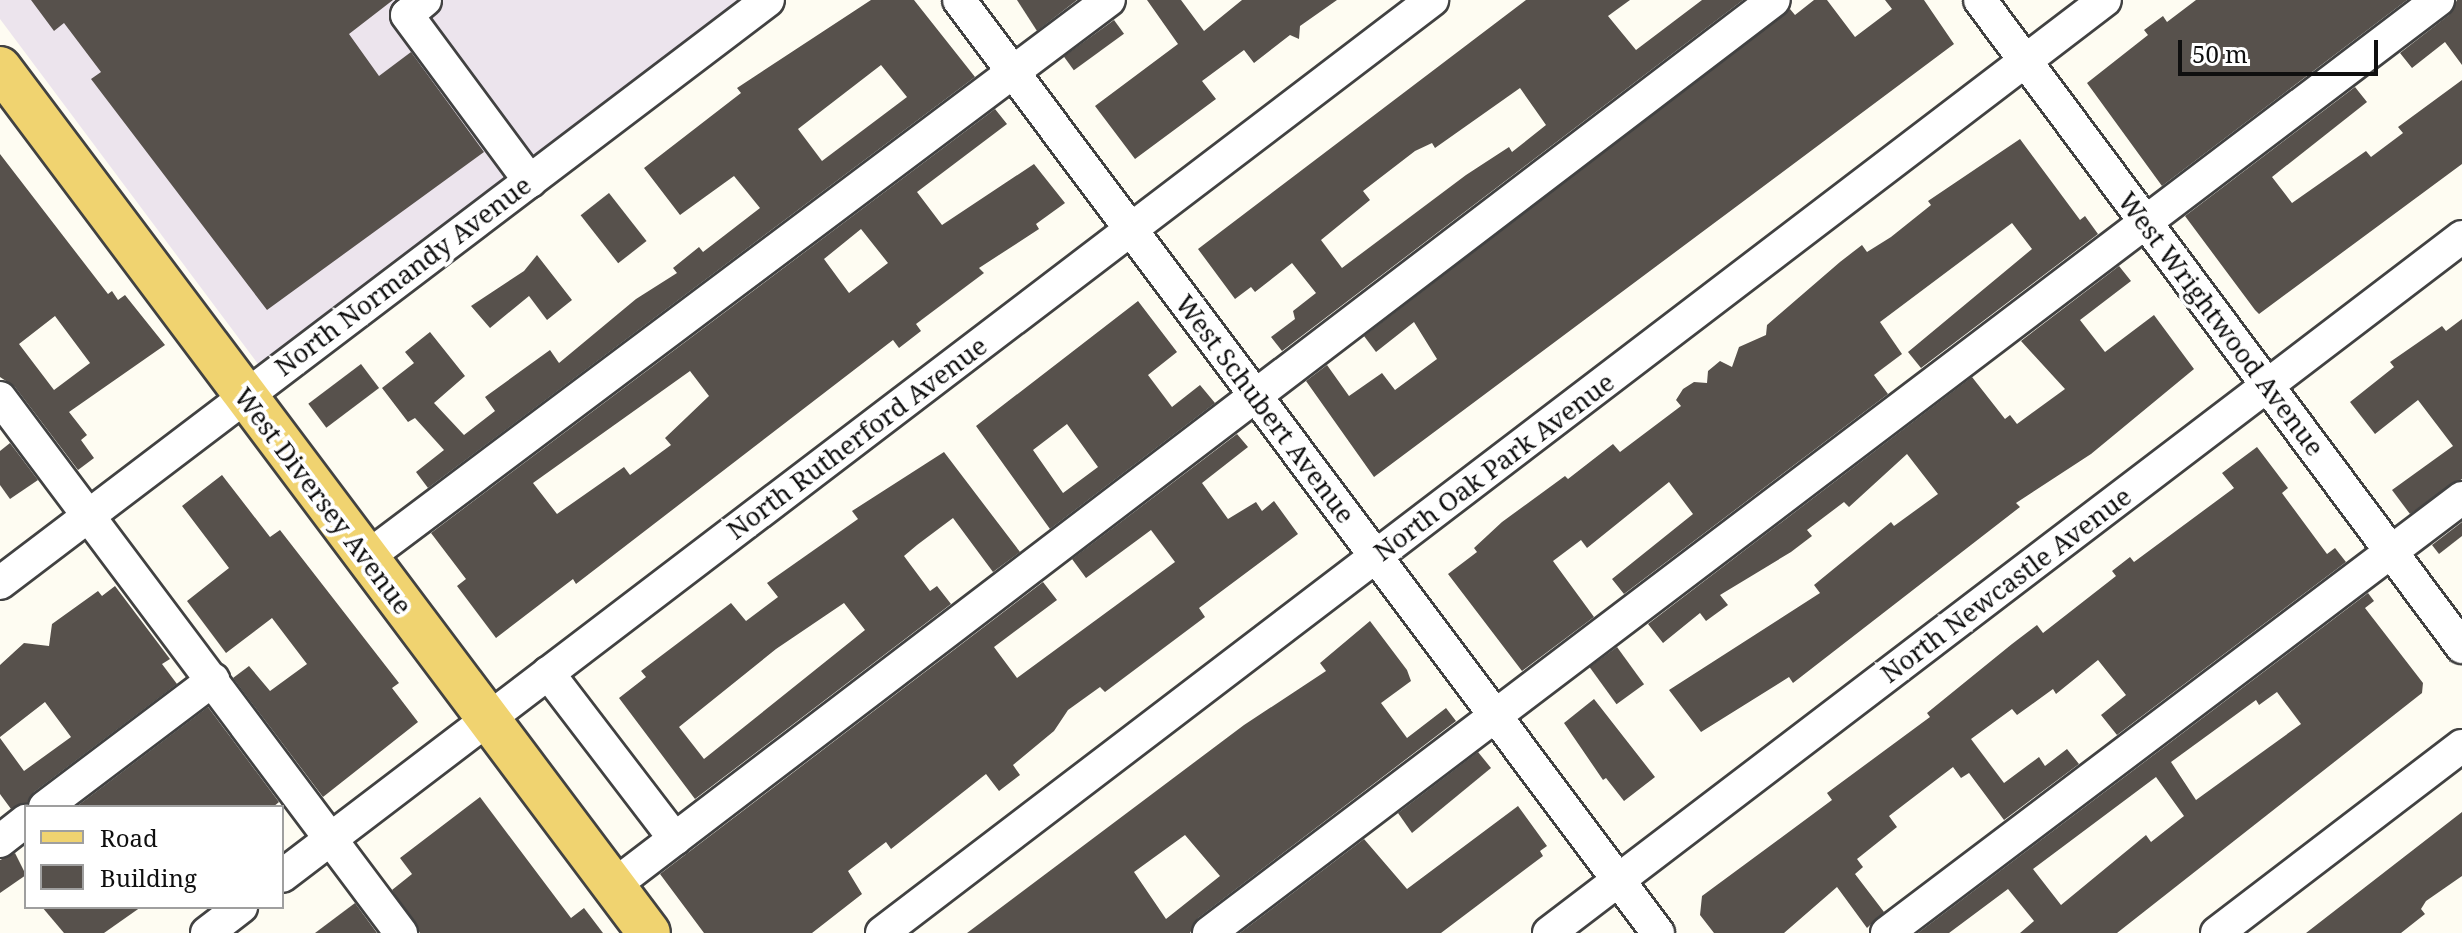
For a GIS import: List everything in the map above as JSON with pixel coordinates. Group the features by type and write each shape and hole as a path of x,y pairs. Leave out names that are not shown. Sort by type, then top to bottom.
{"main road":[{"name":"West Diversey Avenue","path":"1,72 649,933"}],"street":[{"path":"425,0 407,15 530,181"},
{"name":"North Normandy Avenue","path":"0,583 768,0"},
{"name":"West Schubert Avenue","path":"959,0 1658,933"},
{"path":"366,558 1109,0"},
{"name":"North Rutherford Avenue","path":"284,874 1432,0"},
{"path":"613,886 1774,0"},
{"name":"West Wrightwood Avenue","path":"1980,0 2462,647"},
{"name":"North Oak Park Avenue","path":"882,933 2105,0"},
{"path":"1209,933 2438,0"},
{"name":"North Newcastle Avenue","path":"1549,933 2462,237"},
{"path":"0,398 401,933"},
{"path":"1887,933 2462,498"},
{"path":"548,673 675,839"},
{"path":"48,805 213,680"},
{"path":"2217,933 2462,746"},
{"path":"0,841 24,823"},
{"path":"207,933 238,909"}],"shaded area":[{"path":"0,0 750,0 261,368 0,19"}],"building":[{"path":"31,0 393,0 349,34 379,76 411,52 484,152 267,310 91,79 101,72 64,23 54,31"},
{"path":"871,0 914,0 975,77 428,488 416,472 444,450 415,418 408,422 382,388 414,363 405,352 430,332 465,376 434,403 464,435 495,411 485,397 550,350 559,363 636,299 677,273 673,268 699,247 703,252 760,208 734,176 680,215 644,168 741,93 737,88","holes":["881,65 907,97 822,161 798,129"]},
{"path":"1017,0 1077,0 1037,31"},
{"path":"1147,0 1181,0 1204,31 1242,0 1337,0 1300,26 1299,39 1290,35 1254,63 1244,50 1202,81 1216,99 1135,159 1095,106 1178,44"},
{"path":"1526,0 1630,0 1608,16 1636,50 1702,0 1743,0 1282,351 1271,337 1295,319 1293,311 1316,293 1292,263 1255,292 1251,287 1235,299 1198,249","holes":["1520,88 1546,125 1512,152 1509,147 1466,175 1342,268 1321,240 1370,200 1363,191 1415,151 1432,143 1435,148"]},
{"path":"1814,0 1827,0 1855,37 1892,9 1885,0 1924,0 1954,44 1374,477 1306,381 1327,365 1349,396 1382,373 1395,390 1437,359 1414,322 1376,352 1364,336 1790,9 1795,15"},
{"path":"2196,0 2407,0 2162,186 2087,83 2148,35 2144,30 2163,16 2167,22"},
{"path":"2457,0 2462,0 2462,65 2445,42 2412,68 2400,53 2449,15"},
{"path":"1114,20 1124,34 1074,70 1064,56"},
{"path":"2462,80 2462,164 2259,314 2185,216 2355,87 2367,102 2272,177 2292,203 2366,151 2371,157 2403,133 2398,127"},
{"path":"995,109 1007,124 917,192 942,225 1034,164 1065,203 1036,224 1039,229 979,268 984,273 916,324 921,331 899,348 893,340 576,584 573,579 496,638 457,586 466,579 431,533","holes":["861,229 888,263 849,293 824,259","690,371 709,396 665,438 671,445 630,475 624,467 557,514 533,483"]},
{"path":"2020,139 2080,220 2085,216 2098,234 1921,368 1908,352 2032,249 2012,223 1880,322 1902,354 1874,375 1888,394 1624,594 1612,579 1693,514 1669,482 1587,548 1581,540 1553,561 1594,617 1522,671 1448,574 1477,552 1474,548 1502,522 1565,476 1568,479 1613,444 1620,452 1681,406 1676,400 1683,389 1694,382 1707,383 1708,371 1720,361 1732,367 1739,347 1766,335 1767,325 1862,245 1867,252 1891,237 1931,205 1928,201"},
{"path":"0,154 108,294 112,291 118,300 125,295 165,345 69,412 87,435 81,440 94,458 78,470 15,387 0,377","holes":["55,316 90,363 54,390 19,344"]},
{"path":"609,193 647,241 618,263 581,215"},
{"path":"537,255 572,300 547,320 529,296 490,328 471,306 524,271"},
{"path":"2119,266 2131,281 2080,320 2105,352 2154,315 2194,369 2091,454 2016,503 2020,507 1793,683 1789,677 1701,732 1669,690 1820,593 1814,585 1891,522 1894,526 1938,494 1907,454 1849,507 1844,502 1807,530 1812,536 1791,552 1720,595 1728,605 1706,621 1700,613 1663,643 1648,624 1972,377 2005,419 2010,415 2017,424 2065,389 2021,341"},
{"path":"1138,301 1177,352 1148,375 1172,407 1200,385 1215,403 1050,529 976,426","holes":["1067,424 1098,467 1063,493 1033,450"]},
{"path":"2462,319 2462,479 2410,514 2392,490 2453,446 2418,400 2375,434 2350,402 2394,367 2390,362 2442,326 2446,331"},
{"path":"361,364 379,388 326,428 308,404"},
{"path":"1237,434 1248,447 1202,483 1228,519 1256,502 1262,511 1274,501 1298,534 1199,608 1205,617 1105,692 1100,687 1068,710 1054,731 1013,765 1020,775 999,791 986,774 891,849 886,842 848,871 862,894 812,933 704,933 660,874 1043,582 1057,600 994,647 1017,678 1175,562 1151,530 1086,578 1072,559"},
{"path":"10,443 38,480 10,499 0,485 0,451"},
{"path":"2257,447 2288,488 2282,493 2327,554 2335,548 2346,562 2117,735 2101,715 2126,695 2098,660 2056,694 2053,689 2017,715 2012,709 1971,739 2004,783 2039,757 2045,766 2067,749 2079,764 2004,820 1969,773 1961,778 1953,767 1889,816 1897,827 1857,859 1863,867 1855,874 1884,912 1867,928 1837,887 1784,933 1714,933 1700,915 1702,896 1832,800 1827,793 1930,717 1927,713 2012,644 2037,625 2043,633 2116,576 2112,571 2130,557 2134,562 2234,488 2222,473"},
{"path":"944,452 1020,552 993,572 953,518 917,545 904,556 930,591 937,586 951,604 695,799 619,698 646,677 641,671 731,603 746,621 778,597 767,583 858,519 852,511","holes":["844,603 865,630 704,759 679,727 776,649"]},
{"path":"222,475 270,537 280,530 399,683 392,688 418,722 323,797 233,678 249,666 270,691 307,664 272,618 226,653 187,601 229,568 182,506"},
{"path":"2462,522 2462,536 2439,554 2432,545"},
{"path":"115,586 170,659 162,664 177,684 34,792 27,803 11,809 0,794 0,738 24,771 71,737 45,702 0,737 0,665 24,643 49,646 52,624 98,591 102,596"},
{"path":"2368,593 2374,601 2365,608 2423,683 2422,693 2117,933 2020,933 2034,921 2008,889 1949,933 1918,933","holes":["2277,692 2301,724 2196,800 2171,762 2256,700 2259,705","2156,777 2184,816 2151,842 2146,835 2061,905 2033,869"]},
{"path":"1370,621 1407,670 1411,681 1381,703 1407,738 1446,708 1456,721 1198,918 1190,933 967,933 1244,725 1326,671 1320,663","holes":["1185,835 1220,876 1166,919 1134,872"]},
{"path":"1617,647 1644,684 1617,704 1589,667"},
{"path":"1594,699 1655,777 1624,801 1606,778 1603,780 1564,723"},
{"path":"208,707 279,802 275,805 79,805"},
{"path":"1478,752 1491,768 1412,833 1398,813"},
{"path":"480,797 571,918 584,908 603,933 420,933 392,890 412,874 400,858"},
{"path":"1518,806 1547,846 1540,851 1543,856 1441,933 1240,933 1364,839 1407,889"},
{"path":"2462,812 2462,876 2426,901 2421,909 2425,914 2401,933 2306,933"},
{"path":"15,853 24,876 0,893 0,860"},
{"path":"355,903 377,933 315,933"},
{"path":"44,909 138,909 104,933 64,933"}]}
